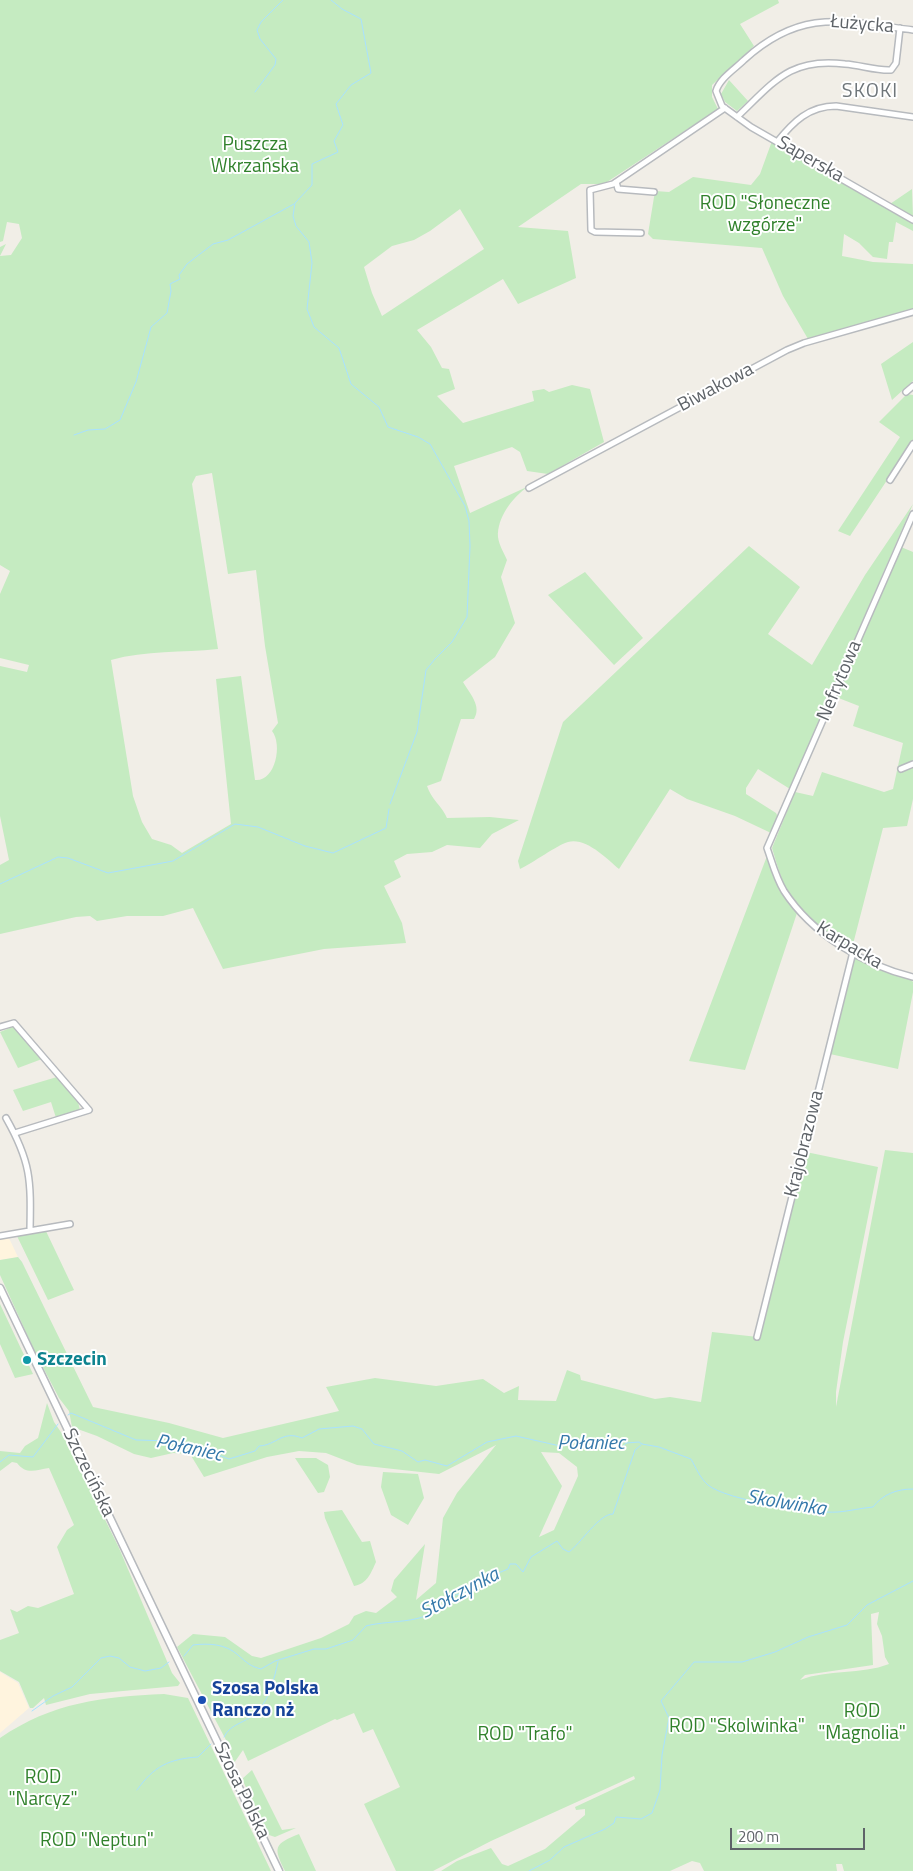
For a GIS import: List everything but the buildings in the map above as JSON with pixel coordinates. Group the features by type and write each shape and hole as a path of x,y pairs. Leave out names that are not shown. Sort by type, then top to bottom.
{"street":[{"name":"Łużycka","path":"716,91 723,80 756,50 774,37 794,28 827,21 913,30"},
{"path":"737,117 782,75 804,64 837,63 891,70 896,63 900,28"},
{"name":"Saperska","path":"716,91 719,102 737,117 913,220"},
{"path":"777,142 798,119 811,111 826,107 836,106 913,117"},
{"path":"641,233 595,232 591,230 590,190 616,182 725,108"},
{"path":"616,182 618,189 654,192"},
{"name":"Biwakowa","path":"529,488 787,350 804,343 913,312"},
{"path":"906,392 913,386"},
{"path":"890,480 913,444"},
{"name":"Nefrytowa","path":"767,848 913,514"},
{"path":"900,769 913,764"},
{"name":"Karpacka","path":"767,848 784,890 800,911 824,934 852,952 887,969 913,977"},
{"name":"Krajobrazowa","path":"757,1336 852,952"},
{"path":"0,1027 14,1022 89,1110 15,1133"},
{"path":"6,1118 22,1146 30,1178 30,1230"},
{"path":"0,1236 70,1224"},
{"name":"Szczecińska","path":"0,1288 177,1658"},
{"name":"Szosa Polska","path":"177,1658 278,1871"}],"shaded area":[{"path":"8,1236 18,1257 0,1260 0,1237"},
{"path":"0,1672 18,1683 29,1708 0,1733"}],"green space":[{"name":"Puszcza Wkrzańska","path":"0,0 778,0 779,3 740,24 754,46 712,85 712,97 718,109 604,184 581,184 518,227 568,231 576,278 518,304 503,279 417,330 431,347 442,368 449,369 455,389 437,396 463,423 534,401 532,391 544,389 549,392 572,385 590,389 604,442 548,474 527,471 520,452 512,447 454,466 470,513 529,486 511,502 503,515 498,530 499,543 507,560 501,577 515,623 495,657 463,682 474,700 477,709 476,714 474,719 461,719 441,781 427,786 447,818 490,817 519,820 492,834 480,848 447,845 432,852 407,854 394,861 401,877 384,886 402,923 406,943 324,949 223,969 193,908 163,916 127,916 97,921 90,916 76,917 0,934 0,865 9,860 0,816 0,666 27,672 29,665 0,658 0,594 10,571 0,565 0,256 11,255 22,238 19,224 7,222 3,241 0,242","holes":["460,209 484,249 382,316 364,267 392,246 414,240","212,473 228,574 256,570 265,646 278,723 272,731 277,745 277,753 275,762 268,775 262,779 255,780 241,676 216,679 231,824 182,853 171,845 152,839 142,822 133,796 111,660 151,653 218,649 192,484 196,476"]},
{"path":"729,80 748,101 737,111 725,102 721,94"},
{"name":"ROD \"Słoneczne wzgórze\"","path":"772,141 913,224 913,231 896,222 893,242 889,242 887,259 873,257 859,243 844,234 842,256 873,262 913,264 913,309 808,339 783,296 762,248 653,239 648,234 655,191 669,192 693,177 751,185 760,174"},
{"path":"912,189 913,217 890,204"},
{"path":"6,244 0,256 0,247"},
{"path":"913,342 913,381 892,400 881,364"},
{"path":"907,394 913,395 913,441 850,536 838,531 900,437 879,422"},
{"path":"913,504 790,789 758,769 746,788 746,794 776,813 778,817 771,833 735,816 687,799 670,789 619,869 596,850 575,841 563,844 520,869 518,861 563,722 749,546 800,587 768,634 812,665 865,575"},
{"path":"901,547 913,552 913,799 907,826 883,828 852,948 818,925 796,903 784,884 772,848 795,792 813,796 822,772 884,792 893,789 903,743 853,726 859,706 836,697"},
{"path":"585,572 643,638 614,665 548,595"},
{"path":"767,856 785,897 797,913 745,1070 689,1061"},
{"path":"853,957 883,970 910,978 913,982 913,992 898,1069 830,1054"},
{"path":"15,1026 42,1059 18,1068 0,1032"},
{"path":"57,1077 78,1102 81,1114 57,1121 51,1102 23,1111 13,1090"},
{"path":"885,1150 913,1153 913,1871 844,1871 842,1864 836,1864 837,1871 704,1871 700,1863 692,1861 670,1871 441,1871 457,1861 491,1848 502,1864 508,1866 545,1849 585,1815 585,1809 576,1810 575,1807 635,1779 634,1776 491,1841 433,1871 396,1871 364,1804 400,1787 373,1729 363,1733 354,1713 337,1720 335,1719 248,1761 243,1750 234,1763 226,1740 177,1647 193,1634 225,1637 252,1656 261,1658 321,1638 349,1624 354,1616 366,1611 376,1613 397,1597 391,1591 394,1580 425,1544 416,1600 436,1583 443,1518 457,1493 496,1445 439,1474 357,1465 326,1453 299,1451 267,1457 204,1477 190,1454 173,1453 151,1458 134,1454 97,1436 72,1427 69,1411 59,1398 34,1350 0,1275 0,1260 18,1257 22,1262 93,1407 169,1423 223,1438 339,1411 326,1387 375,1378 436,1386 483,1379 504,1393 519,1386 518,1400 556,1401 567,1370 580,1375 581,1380 655,1399 670,1397 701,1402 712,1332 758,1337 806,1152 878,1167 843,1342 836,1392 836,1407","holes":["541,1452 559,1453 577,1467 578,1476 554,1530 539,1537 562,1486","879,1612 877,1624 882,1636 885,1657 889,1664 867,1670 822,1674 800,1680 805,1675 873,1665 871,1614"]},
{"path":"45,1229 74,1290 48,1300 16,1234"},
{"path":"0,1304 33,1374 15,1378 0,1344"},
{"path":"47,1403 54,1422 65,1438 119,1548 172,1673 180,1683 178,1686 90,1694 46,1705 44,1698 33,1708 30,1708 19,1682 0,1671 0,1640 19,1633 10,1609 17,1612 28,1606 38,1608 74,1594 57,1547 67,1530 74,1525 49,1468 28,1470 12,1462 0,1471 0,1451 20,1453 25,1446 38,1438"},
{"path":"295,1458 316,1458 328,1465 330,1477 324,1492 318,1493"},
{"path":"383,1472 418,1474 424,1498 408,1525 391,1515 381,1487"},
{"path":"342,1510 362,1542 370,1541 376,1562 365,1580 354,1586 324,1512"},
{"path":"164,1694 188,1698 271,1871 0,1871 0,1738 39,1716 59,1709 120,1697"},
{"path":"252,1770 282,1830 296,1828 275,1837 269,1835 242,1779"},
{"path":"299,1834 316,1871 285,1871 281,1863 278,1847"}],"waterway":[{"path":"255,92 275,65 276,59 260,39 257,30 261,22 283,0"},
{"path":"331,0 342,9 361,19 371,73 351,85 336,104 343,125 334,141 338,152 312,164 312,185 295,203 293,216 296,226 309,242 312,263 307,309 314,327 339,348 351,384 379,407 388,427 418,437 430,444 465,506 469,521 470,546 467,617 452,642 426,670 417,732 390,804"},
{"path":"74,435 88,430 105,429 120,420 136,382 151,327 167,313 171,291 170,284 180,279 179,275 187,264 213,244 228,240 294,204"},
{"path":"0,884 58,857 68,858 108,873 173,861 235,824 258,827 305,846 333,853 386,828 389,809"},
{"name":"Połaniec","path":"68,1415 71,1413 136,1440 172,1441 187,1448 195,1446 229,1459 255,1451 259,1446 284,1437 295,1436 302,1438 319,1429 353,1426 362,1429 374,1444 402,1451 418,1462 425,1460 447,1466 487,1442 516,1436 560,1446 583,1439 608,1448 622,1447 626,1443 639,1442 691,1459 705,1482 718,1491 750,1501 810,1511 838,1512 873,1507 891,1493 913,1489"},
{"name":"Połaniec","path":"0,1462 9,1455 33,1457 58,1424"},
{"name":"Stołczynka","path":"184,1656 193,1645 217,1645 233,1651 249,1664 261,1669 275,1661 314,1649 326,1649 353,1640 366,1626 410,1620 432,1613 440,1607 446,1598 476,1589 474,1583 508,1569 510,1564 516,1564 523,1572 531,1557 557,1541 563,1549 569,1552 596,1524 608,1515 613,1514 635,1450 641,1445"},
{"name":"Stołczynka","path":"529,1871 550,1860 564,1847 605,1829 614,1823 616,1817 641,1819 652,1813 660,1790 662,1755 669,1718 661,1701 694,1662 742,1662 775,1652 808,1637 847,1625 867,1605 913,1581"},
{"path":"32,1711 53,1696 72,1687 101,1658 110,1656 119,1658 130,1667 145,1671 161,1668 169,1662"},
{"path":"224,1737 230,1729 253,1716 261,1707 271,1688 278,1662"},
{"path":"137,1790 150,1775 163,1765 198,1757 211,1744"}],"place":[{"name":"Szczecin","path":"27,1360"},
{"name":"Szosa Polska Ranczo nż","path":"202,1700"}],"district":[{"name":"SKOKI","path":"870,92"}],"water label":[{"name":"Skolwinka","path":"786,1504"}],"park label":[{"name":"ROD \"Magnolia\"","path":"862,1723"},
{"name":"ROD \"Skolwinka\"","path":"737,1727"},
{"name":"ROD \"Trafo\"","path":"525,1735"},
{"name":"ROD \"Narcyz\"","path":"43,1789"},
{"name":"ROD \"Neptun\"","path":"97,1841"}]}
